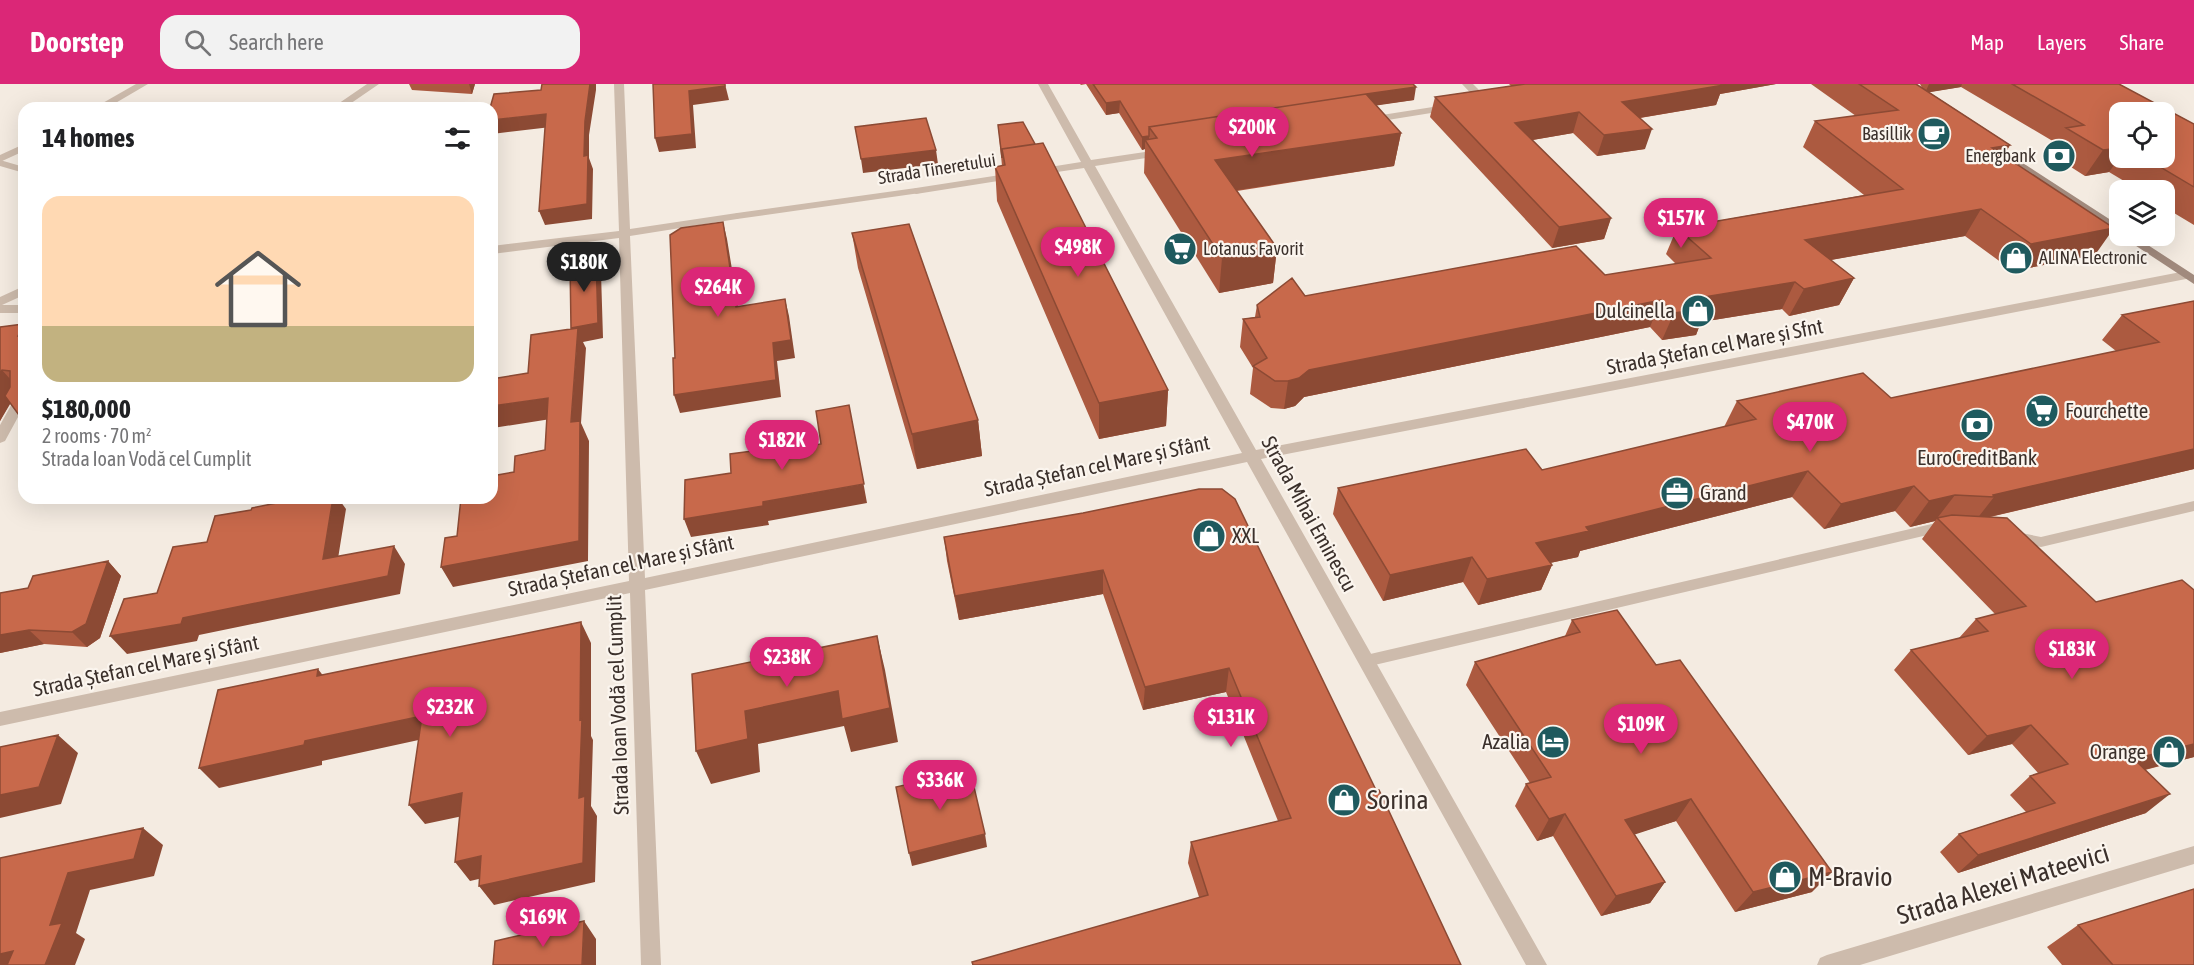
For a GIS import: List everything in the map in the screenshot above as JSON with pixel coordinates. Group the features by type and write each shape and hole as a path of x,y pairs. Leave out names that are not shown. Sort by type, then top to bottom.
{"main road":[{"path":"1982,140 2109,224"},
{"path":"2143,246 2191,276"}],"street":[{"path":"110,102 143,84"},
{"path":"347,102 374,84"},
{"name":"Strada Ioan Vodă cel Cumplit","path":"619,84 651,965"},
{"name":"Strada Mihai Eminescu","path":"1043,84 1536,965"},
{"path":"1353,123 1480,103 1467,84"},
{"path":"0,161 18,150"},
{"name":"Strada Tineretului","path":"498,249 623,234 1179,150"},
{"name":"Strada Ștefan cel Mare și Sfnt","path":"1252,456 2191,276"},
{"path":"0,302 18,293"},
{"path":"0,309 18,309"},
{"path":"0,438 18,405"},
{"name":"Strada Ștefan cel Mare și Sfânt","path":"0,719 1252,456"},
{"name":"Strada Alexei Mateevici","path":"1827,965 2194,855"}],"lane":[{"path":"0,161 18,168"},
{"path":"1997,532 2041,542 2194,506"},
{"path":"1366,661 1936,528 1956,529"}],"building":[{"path":"542,84 590,84 585,121 584,156 588,155 587,204 539,211 546,114 498,119 498,102 492,102 494,94 541,90"},
{"path":"653,84 725,84 725,86 689,91 692,134 655,138"},
{"path":"1093,84 1413,84 1416,87 1149,127 1149,136 1142,137 1120,101 1106,103"},
{"path":"1525,84 1724,85 1622,102 1652,129 1604,135 1579,112 1515,123 1611,218 1559,227 1435,97"},
{"path":"1859,84 1916,84 2010,145 1992,148 2109,225 2109,229 2031,244 1981,209 1805,240 1854,278 1804,289 1795,282 1698,298 1708,308 1674,313 1661,300 1309,370 1299,378 1288,381 1275,381 1253,366 1267,358 1243,319 1260,317 1257,305 1292,278 1305,296 1576,246 1605,275 1711,258 1677,228 1903,189 1815,121 1898,110"},
{"path":"2012,84 2119,84 2153,102 2109,102 2109,149 2103,150 2066,128 2084,125"},
{"path":"1366,94 1401,133 1215,160 1277,248 1222,258 1145,140 1157,138 1149,127"},
{"path":"2175,114 2194,124 2194,187 2162,168 2175,168"},
{"path":"926,118 936,150 861,159 855,127"},
{"path":"1023,122 1035,144 1002,149 1002,158 998,125"},
{"path":"1043,143 1168,390 1099,403 995,167 1005,165 1002,149"},
{"path":"723,222 736,307 785,299 791,340 773,343 776,380 674,395 673,358 675,358 670,235 681,228"},
{"path":"909,224 978,420 912,434 852,233"},
{"path":"596,258 598,323 571,328 570,262"},
{"path":"2194,301 2194,449 1993,495 1994,497 1955,495 1929,501 1914,486 1841,504 1808,471 1586,527 1589,531 1536,543 1552,565 1487,579 1472,557 1390,575 1338,488 1526,449 1542,470 1756,419 1737,401 1863,373 1891,398 2159,342 2122,315"},
{"path":"18,325 18,414 5,396 10,387 10,371 2,370 0,374 0,327"},
{"path":"578,328 571,422 580,421 579,541 441,567 445,538 457,536 460,504 498,504 498,475 514,472 515,456 545,450 548,398 498,405 498,378 528,373 531,335"},
{"path":"849,405 864,484 763,502 763,506 684,519 685,480 731,473 730,454 760,450 761,454 821,444 816,411"},
{"path":"1199,489 1222,489 1235,499 1376,790 1379,790 1461,965 973,965 972,962 1208,895 1191,842 1291,818 1229,668 1145,687 1103,570 955,596 944,537 1083,513"},
{"path":"272,504 332,504 323,559 394,546 388,576 183,618 181,624 110,636 124,599 157,593 173,547 207,542 215,516"},
{"path":"1952,515 2007,518 2096,602 2182,580 2194,590 2194,744 2134,759 2170,794 1978,855 1959,834 2055,803 2030,776 2068,764 2031,725 1987,736 1911,650 1988,631 1976,619 2026,606 1937,518"},
{"path":"108,561 86,624 72,632 29,630 0,635 0,593 28,588 33,576"},
{"path":"1617,610 1656,665 1680,660 1832,872 1753,892 1691,799 1625,820 1665,882 1616,896 1565,814 1549,819 1526,784 1551,777 1475,662 1580,632 1572,620"},
{"path":"581,622 580,720 582,719 579,798 585,796 583,863 479,886 481,856 455,862 462,793 409,805 422,716 305,741 304,745 199,768 218,690 318,669 317,676"},
{"path":"877,636 890,708 842,719 838,691 745,711 748,739 696,751 692,674"},
{"path":"58,735 39,787 0,795 0,747"},
{"path":"970,770 985,834 909,853 896,787"},
{"path":"143,828 134,859 68,873 50,925 62,923 45,965 7,965 13,951 0,954 0,858"},
{"path":"2194,889 2194,965 2113,965 2078,925"},
{"path":"584,921 582,965 493,965 495,941"}],"place":[{"name":"Basillik","path":"1934,134"},
{"name":"Energbank","path":"2059,156"},
{"name":"Lotanus Favorit","path":"1180,249"},
{"name":"ALINA Electronic","path":"2016,258"},
{"name":"Dulcinella","path":"1698,311"},
{"name":"Fourchette","path":"2042,411"},
{"name":"EuroCreditBank","path":"1977,425"},
{"name":"Grand","path":"1677,493"},
{"name":"XXL","path":"1209,536"},
{"name":"Azalia","path":"1553,742"},
{"name":"Orange","path":"2169,752"},
{"name":"Sorina","path":"1344,800"},
{"name":"M-Bravio","path":"1785,877"}]}
